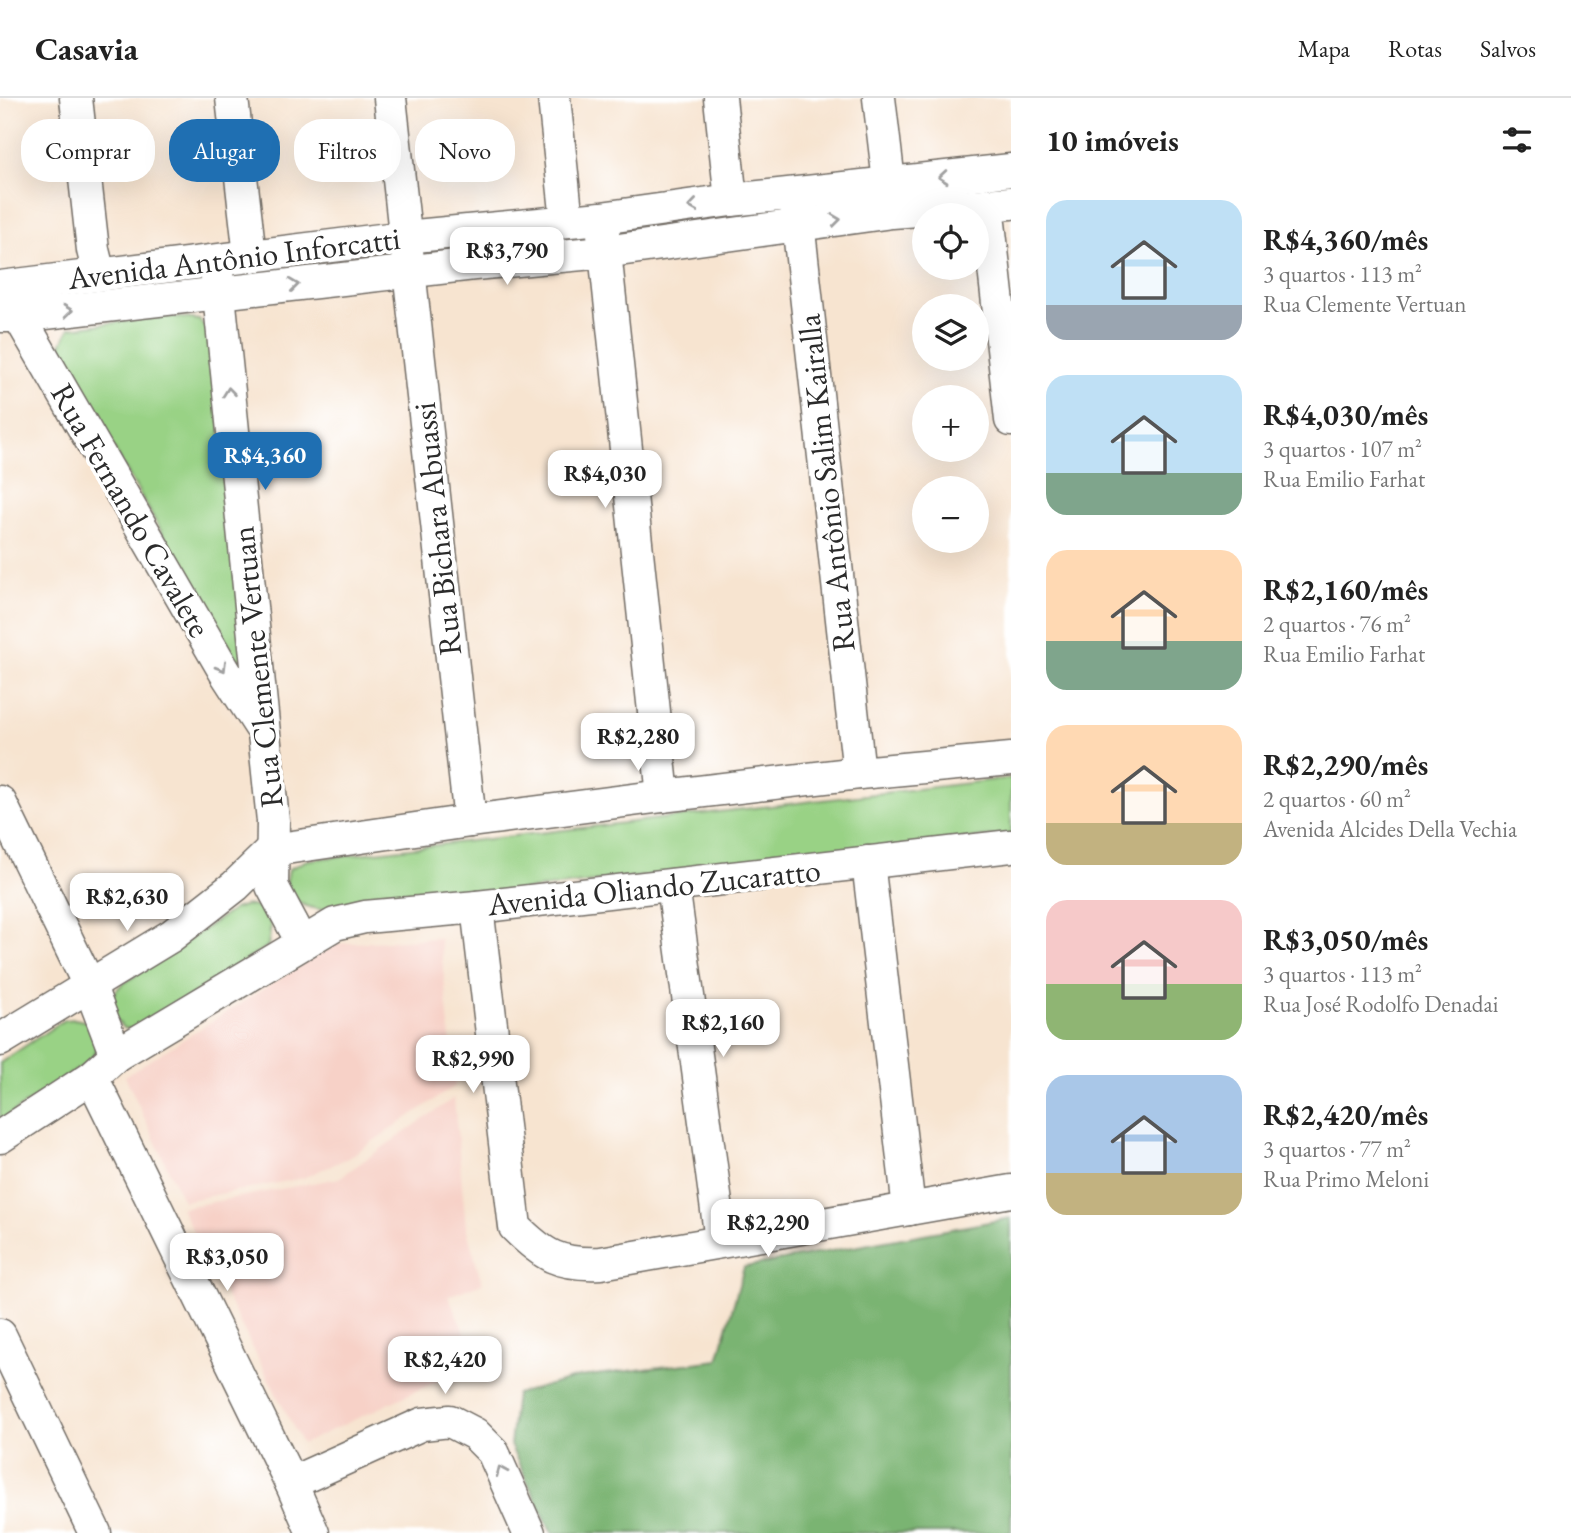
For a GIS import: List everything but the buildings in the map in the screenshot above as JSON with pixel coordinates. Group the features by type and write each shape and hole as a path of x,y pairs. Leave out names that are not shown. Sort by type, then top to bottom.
{"street":[{"path":"76,98 93,250 99,274"},
{"path":"232,98 250,256"},
{"name":"Rua Bichara Abuassi","path":"390,98 470,821"},
{"path":"554,98 567,221"},
{"path":"720,98 732,200"},
{"path":"879,98 889,182"},
{"name":"Avenida Antônio Inforcatti","path":"7,286 405,237 601,218 732,200 1011,170"},
{"name":"Rua Antônio Salim Kairalla","path":"795,193 859,773"},
{"path":"999,204 1011,420"},
{"name":"Avenida Antônio Inforcatti","path":"10,316 604,252 891,212 999,204"},
{"path":"601,218 663,796"},
{"name":"Rua Clemente Vertuan","path":"215,261 273,821 272,886 302,942"},
{"name":"Rua Fernando Cavalete","path":"7,286 10,316 262,729"},
{"path":"0,1040 171,936 235,886 272,849 663,796 859,773 1011,759"},
{"path":"0,802 90,987 116,1055"},
{"name":"Avenida Oliando Zucaratto","path":"0,1137 92,1077 116,1055 335,923 365,917 477,907 1011,846"},
{"path":"868,862 909,1209"},
{"path":"673,885 722,1240"},
{"path":"477,907 515,1227 537,1249 558,1261 589,1264 1011,1191"},
{"path":"92,1077 313,1533"},
{"path":"0,1335 95,1533"},
{"path":"291,1483 422,1424 450,1422 475,1434 492,1452 530,1533"}],"shaded area":[{"path":"440,938 455,1086 348,1158 303,1178 183,1201 125,1076 335,944"},
{"path":"454,1098 466,1227 482,1283 448,1296 478,1362 302,1444 181,1208 339,1178"}],"green space":[{"path":"169,316 199,320 210,334 245,654 241,660 234,658 68,369 59,348 70,328"},
{"path":"1011,778 1011,834 340,911 303,905 285,889 289,869 307,860"},
{"path":"246,905 260,908 271,925 268,946 140,1030 123,1028 113,1015 108,1001 120,986 234,909"},
{"path":"64,1020 89,1022 97,1042 96,1051 89,1062 0,1121 0,1063"},
{"path":"1011,1218 1011,1533 552,1533 510,1445 516,1394 579,1377 718,1360 744,1267"}]}
